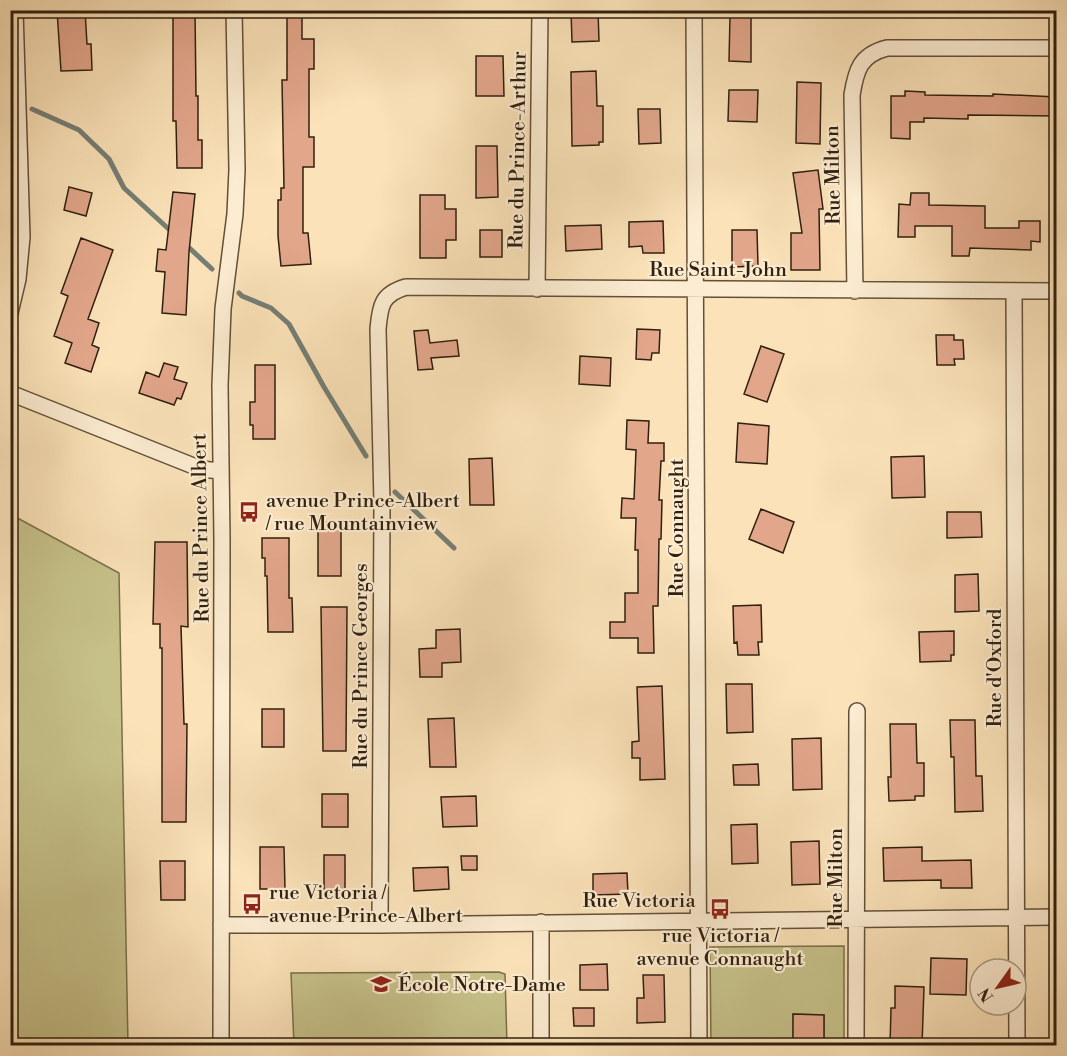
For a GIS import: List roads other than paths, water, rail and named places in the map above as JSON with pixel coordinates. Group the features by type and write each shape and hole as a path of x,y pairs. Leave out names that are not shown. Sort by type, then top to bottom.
{"street":[{"path":"10,313 18,279 22,237 15,10"},
{"name":"Rue du Prince Albert","path":"220,1046 222,540 220,396 222,328 235,214 237,170 234,10"},
{"name":"Rue du Prince-Arthur","path":"537,289 540,10"},
{"name":"Rue Connaught","path":"694,10 699,1046"},
{"name":"Rue Milton","path":"855,291 852,95 855,77 863,60 875,51 887,48 1056,48"},
{"name":"Rue Saint-John","path":"384,300 393,291 406,287 1056,291"},
{"name":"Rue d'Oxford","path":"1014,291 1017,1046"},
{"name":"Rue du Prince Georges","path":"380,925 382,503 378,329 384,300"},
{"path":"10,393 201,469 220,471"},
{"name":"Rue Milton","path":"856,1046 857,711"},
{"name":"Rue Victoria","path":"221,925 1056,917"},
{"path":"541,922 541,1046"}],"waterway":[{"path":"32,109 79,130 109,159 124,188 173,233"},
{"path":"184,243 212,269"},
{"path":"239,293 271,308 289,324 366,456"},
{"path":"395,492 454,548"}],"place":[{"name":"avenue Prince-Albert / rue Mountainview","path":"249,512"},
{"name":"rue Victoria / avenue Prince-Albert","path":"252,904"},
{"name":"rue Victoria / avenue Connaught","path":"720,909"},
{"name":"École Notre-Dame","path":"381,984"}]}
